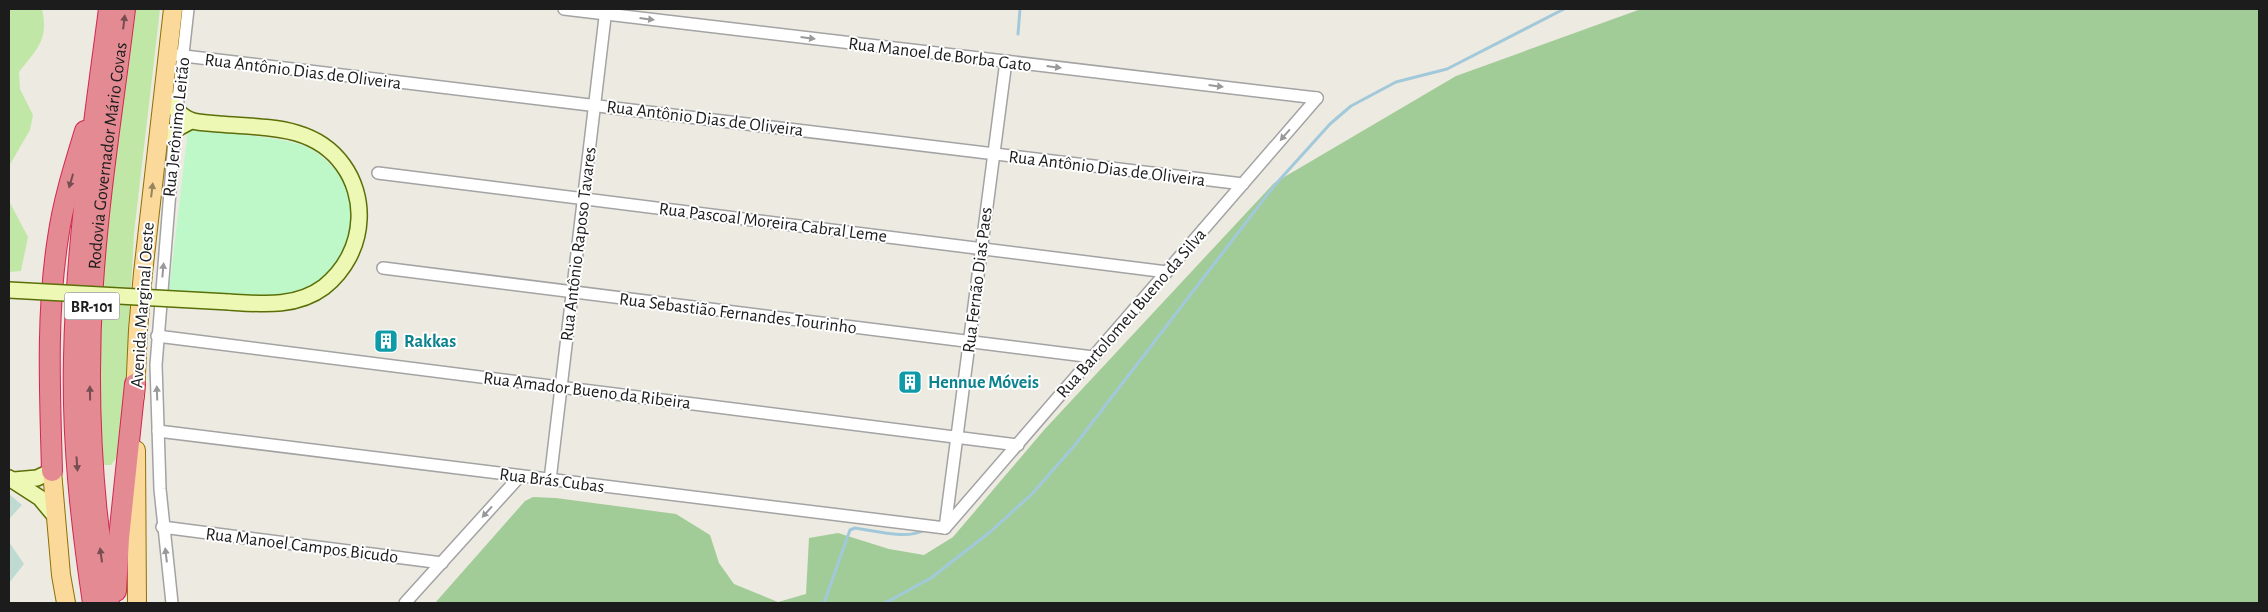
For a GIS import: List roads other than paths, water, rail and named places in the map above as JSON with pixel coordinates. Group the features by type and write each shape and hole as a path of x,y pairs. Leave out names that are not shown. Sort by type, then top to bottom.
{"highway":[{"name":"Rodovia Governador Mário Covas","path":"93,603 78,477 74,358 80,251 109,9"},
{"name":"Rodovia Governador Mário Covas","path":"109,603 95,498 91,431 90,356 96,246 125,9"},
{"path":"52,471 52,309 57,240 63,207 100,84"},
{"path":"116,603 119,538 135,384"}],"main road":[{"name":"Avenida Marginal Oeste","path":"137,603 135,384 140,302 163,92 178,53 170,33 173,9"},
{"path":"9,290 268,304 290,302 323,288 346,263 358,234 358,200 349,176 337,157 327,147 305,134 286,130 191,121 176,110 163,92"},
{"path":"158,139 191,121"},
{"path":"11,479 37,478 52,471 55,516 66,603"},
{"path":"11,479 40,498 55,516"}],"street":[{"name":"Rua Jerônimo Leitão","path":"172,603 162,527 157,336 175,130 178,53 188,9"},
{"name":"Rua Manoel de Borba Gato","path":"564,9 606,11 1006,62 1317,98"},
{"name":"Rua Antônio Raposo Tavares","path":"550,480 606,11"},
{"name":"Rua Antônio Dias de Oliveira","path":"178,53 199,59 1243,184"},
{"name":"Rua Fernão Dias Paes","path":"945,528 1006,62"},
{"name":"Rua Bartolomeu Bueno da Silva","path":"945,528 1317,98"},
{"name":"Rua Pascoal Moreira Cabral Leme","path":"378,173 1167,272"},
{"name":"Rua Sebastião Fernandes Tourinho","path":"383,268 1093,357"},
{"name":"Rua Amador Bueno da Ribeira","path":"157,336 1018,444"},
{"name":"Rua Brás Cubas","path":"158,431 945,528"},
{"path":"405,603 520,476"},
{"name":"Rua Manoel Campos Bicudo","path":"162,527 442,563"}],"waterway":[{"path":"1018,34 1020,9"},
{"path":"885,603 931,578 990,532 1032,494 1075,445 1274,186 1330,124 1351,106 1396,82 1447,69 1564,9"},
{"path":"824,603 850,530 855,528 900,535 925,530"}],"place":[{"name":"Rakkas","path":"386,341"},
{"name":"Hennue Móveis","path":"910,382"}]}
